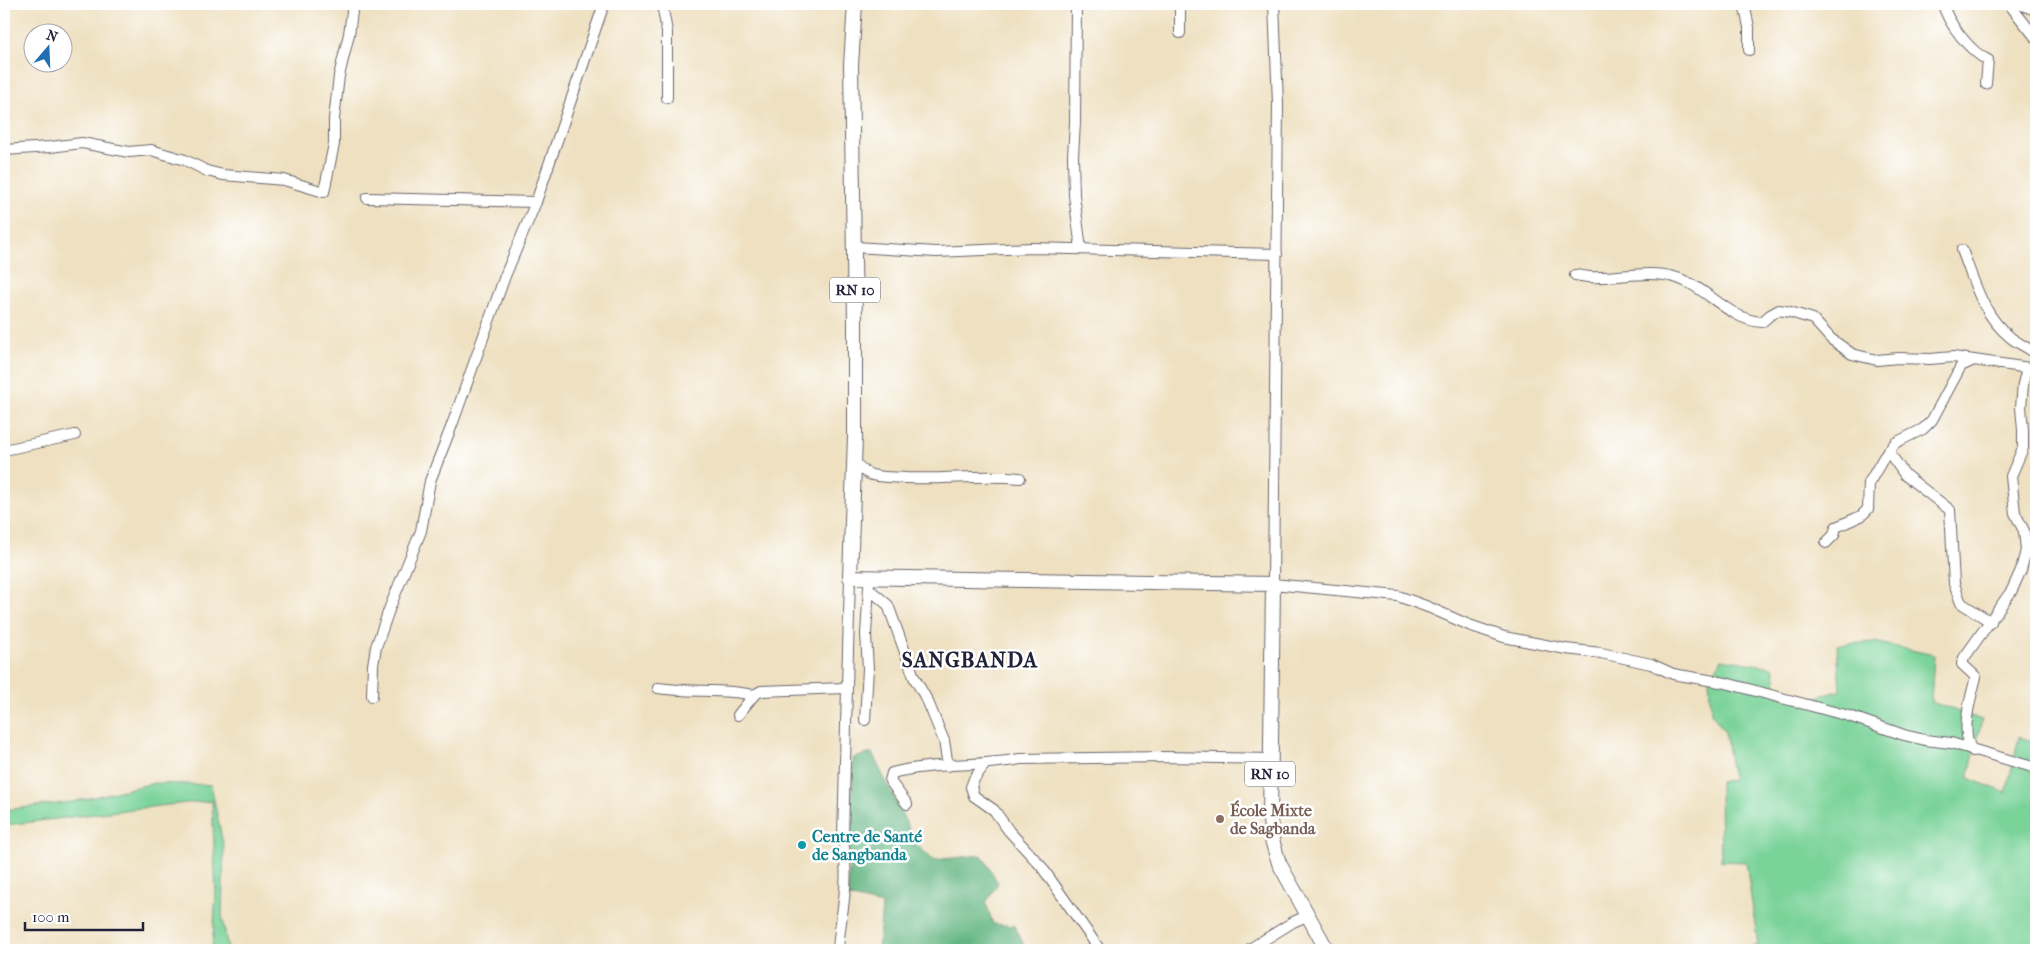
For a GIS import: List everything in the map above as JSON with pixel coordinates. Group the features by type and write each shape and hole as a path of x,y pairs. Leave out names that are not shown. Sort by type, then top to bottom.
{"main road":[{"name":"RN 10","path":"850,577 854,461 855,247 851,65 855,4"},
{"path":"850,577 869,583 1273,584"},
{"name":"RN 10","path":"1273,584 1270,820 1272,840 1279,863 1327,950"}],"street":[{"path":"4,150 50,148 82,143 128,152 151,150 185,160 207,171 233,176 284,180 324,192 334,144 334,118 339,76 349,34 353,4"},
{"path":"372,696 373,665 376,647 421,531 430,480 452,425 505,276 536,202 604,4"},
{"path":"662,4 667,32 667,98"},
{"path":"1076,4 1073,156 1074,195 1081,249"},
{"path":"1180,4 1180,33"},
{"path":"1274,4 1278,104 1273,584 1398,596 1428,607 1469,626 1504,637 1543,646 1601,653 1651,664 1673,674 1726,683 1849,716 1904,735 1951,743 2036,768"},
{"path":"1744,4 1749,27 1749,50"},
{"path":"1943,4 1952,23 1964,39 1975,52 1988,60 1986,84"},
{"path":"2009,4 2036,38"},
{"path":"2019,4 2036,10"},
{"path":"367,198 536,202"},
{"path":"855,247 936,252 1031,248 1277,254"},
{"path":"1962,250 1993,321 2010,338 2036,354"},
{"path":"1575,275 1595,278 1642,274 1674,277 1692,284 1740,318 1751,322 1762,322 1778,310 1790,312 1813,320 1831,339 1852,354 1877,360 1898,358 1930,359 1953,356 2032,368 2023,384 2021,407 2023,448 2011,476 2014,513 2024,531 2026,550 2018,577 1990,622 1964,658 1962,664 1976,677 1969,707 1966,734 1968,744 1973,751"},
{"path":"1826,543 1834,535 1836,527 1861,516 1868,509 1869,483 1888,451 1895,443 1923,429 1932,420 1961,366 1975,359"},
{"path":"4,450 75,435"},
{"path":"1888,451 1905,474 1950,510 1954,584 1960,603 1990,622"},
{"path":"854,461 871,475 885,477 931,479 998,476 1020,478"},
{"path":"838,950 839,927 844,898 845,859 843,836 850,577"},
{"path":"865,720 868,669 866,634 869,583"},
{"path":"869,583 888,606 914,677 928,702 944,740 948,766"},
{"path":"658,688 721,690 754,694 767,690 846,688"},
{"path":"738,716 754,694"},
{"path":"907,804 890,781 892,773 1020,759 1271,759"},
{"path":"984,764 974,779 972,787 974,796 994,810 1008,831 1041,866 1100,950"},
{"path":"1248,950 1293,922 1309,915"}],"green space":[{"path":"1874,642 1934,655 1931,702 1982,720 1968,778 2006,793 2019,737 2036,742 2036,950 1735,950 1758,945 1746,862 1721,861 1720,781 1733,780 1725,732 1711,713 1709,679 1722,659 1773,667 1778,696 1805,700 1840,691 1837,645"},
{"path":"872,753 917,845 933,860 982,855 998,883 986,903 993,924 1015,926 1026,950 878,950 882,905 848,897 853,758"},
{"path":"154,783 211,785 224,849 222,915 228,950 212,950 216,895 212,801 4,825 4,810 72,802"}],"place":[{"name":"École Mixte de Sagbanda","path":"1220,819"},
{"name":"Centre de Santé de Sangbanda","path":"802,845"}],"district":[{"name":"SANGBANDA","path":"970,660"}]}
